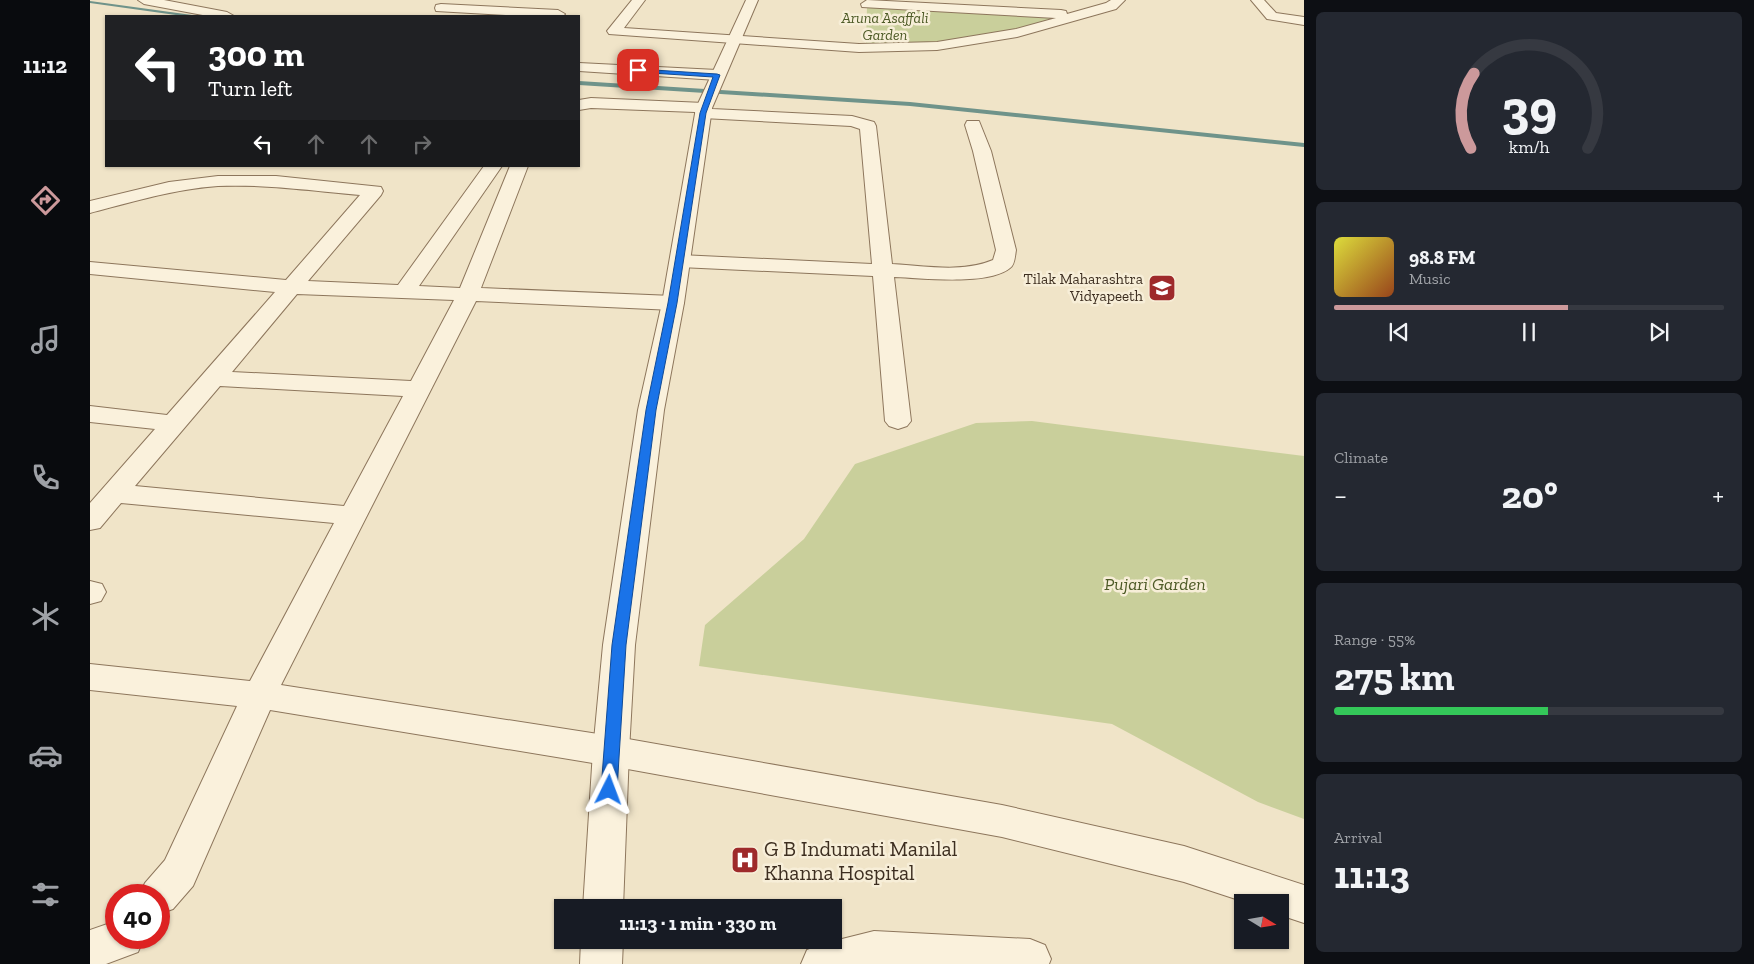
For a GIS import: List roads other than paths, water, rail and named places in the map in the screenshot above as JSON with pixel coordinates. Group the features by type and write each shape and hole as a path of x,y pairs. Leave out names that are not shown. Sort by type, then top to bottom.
{"street":[{"path":"144,0 222,15"},
{"path":"639,0 614,31 859,48 937,46 1016,34 1110,6 1118,0"},
{"path":"603,899 611,751 619,645 650,419 673,303 709,96 732,40 752,0"},
{"path":"1257,0 1272,16 1304,21"},
{"path":"867,6 1081,15"},
{"path":"441,8 559,12"},
{"path":"859,48 862,31"},
{"path":"580,67 709,96 862,122 868,126 898,421"},
{"path":"580,105 709,96"},
{"path":"680,261 962,274 985,271 1002,264 1006,250 982,151 973,125"},
{"path":"403,293 492,167"},
{"path":"169,884 179,873 259,695 468,295 519,167"},
{"path":"90,207 163,188 218,181 257,182 317,178 374,191 90,520"},
{"path":"90,268 292,287 673,303"},
{"path":"213,378 419,389"},
{"path":"90,414 174,424"},
{"path":"114,493 353,516"},
{"path":"90,677 259,695 611,751 1002,821 1184,864 1304,904"},
{"path":"90,950 105,945"},
{"path":"601,964 602,949"},
{"path":"822,964 874,951 1030,959"}],"waterway":[{"path":"90,2 185,15"},
{"path":"580,83 910,104 1304,145"}],"place":[{"name":"Tilak Maharashtra Vidyapeeth","path":"1162,288"},
{"name":"G B Indumati Manilal Khanna Hospital","path":"745,860"}],"park label":[{"name":"Aruna Asaffali Garden","path":"885,26"},
{"name":"Pujari Garden","path":"1155,584"}]}
